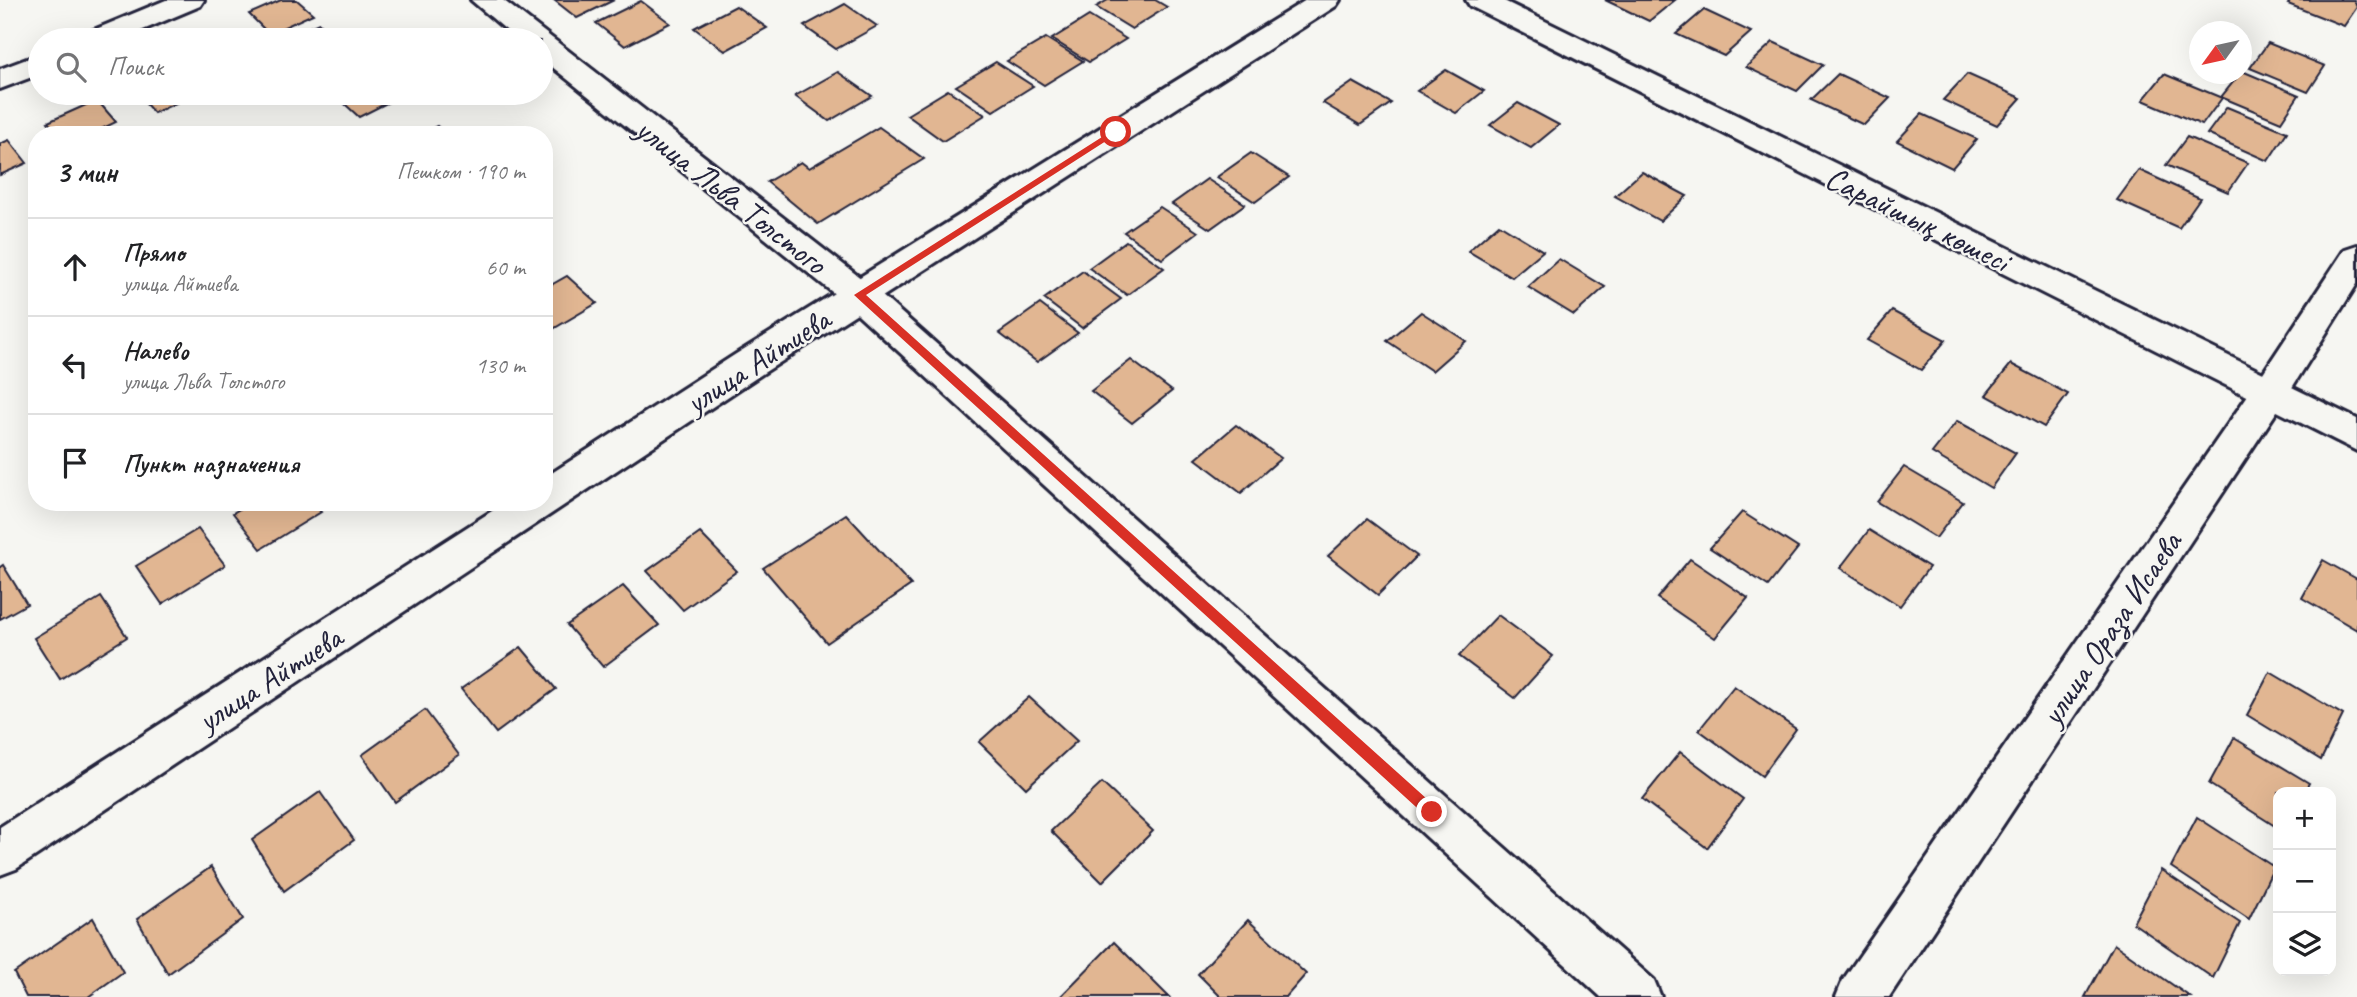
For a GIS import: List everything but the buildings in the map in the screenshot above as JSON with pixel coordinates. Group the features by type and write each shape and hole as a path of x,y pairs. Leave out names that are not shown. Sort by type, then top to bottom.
{"street":[{"path":"123,28 190,0"},
{"path":"485,0 521,28"},
{"name":"улица Айтиева","path":"553,492 1326,0"},
{"name":"Сарайшық көшесі","path":"1480,0 2357,436"},
{"name":"улица Льва Толстого","path":"553,53 859,295 1637,997"},
{"path":"0,80 28,68"},
{"name":"улица Ораза Исаева","path":"1860,997 2270,392 2357,257"},
{"name":"улица Айтиева","path":"0,853 523,511"}],"route":[{"path":"1116,132 859,295 1432,812"}]}
